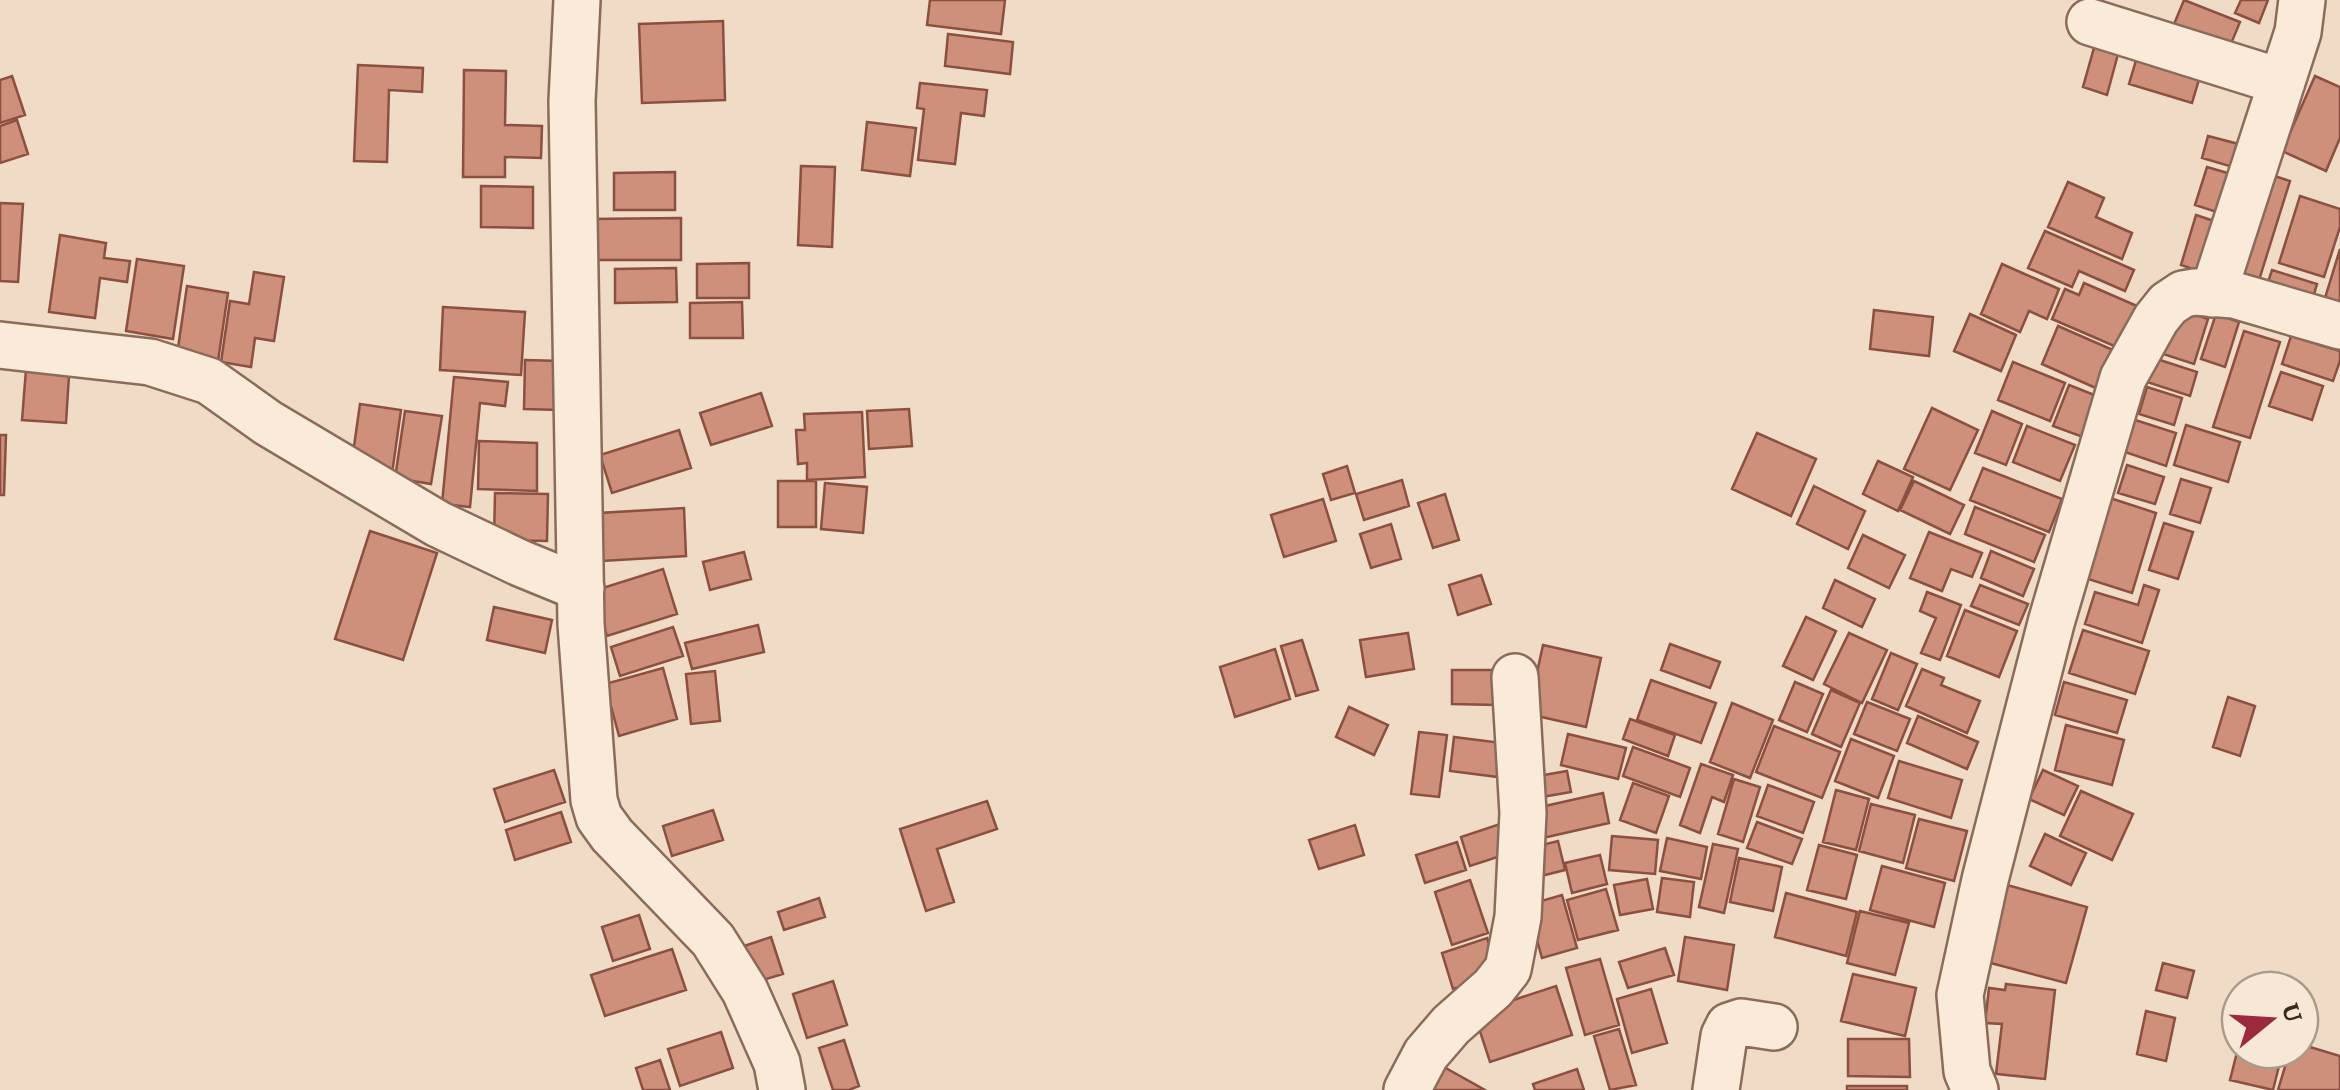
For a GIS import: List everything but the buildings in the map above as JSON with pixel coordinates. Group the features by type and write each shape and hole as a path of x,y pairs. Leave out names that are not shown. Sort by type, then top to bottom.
{"street":[{"path":"576,0 572,101 581,588 594,800 612,835 713,940 745,991 777,1064 782,1090"},
{"path":"2214,294 2298,32 2302,0"},
{"path":"2090,22 2282,82"},
{"path":"1975,1090 1968,1071 1960,995 1984,880 2051,623 2123,378 2156,319 2183,294 2234,295 2340,326"},
{"path":"0,346 150,362 209,381 268,423 438,524 581,588"},
{"path":"1407,1090 1426,1054 1451,1024 1493,988 1508,969 1518,917 1523,813 1516,677"},
{"path":"1716,1090 1729,1026 1741,1022 1774,1027"}]}
